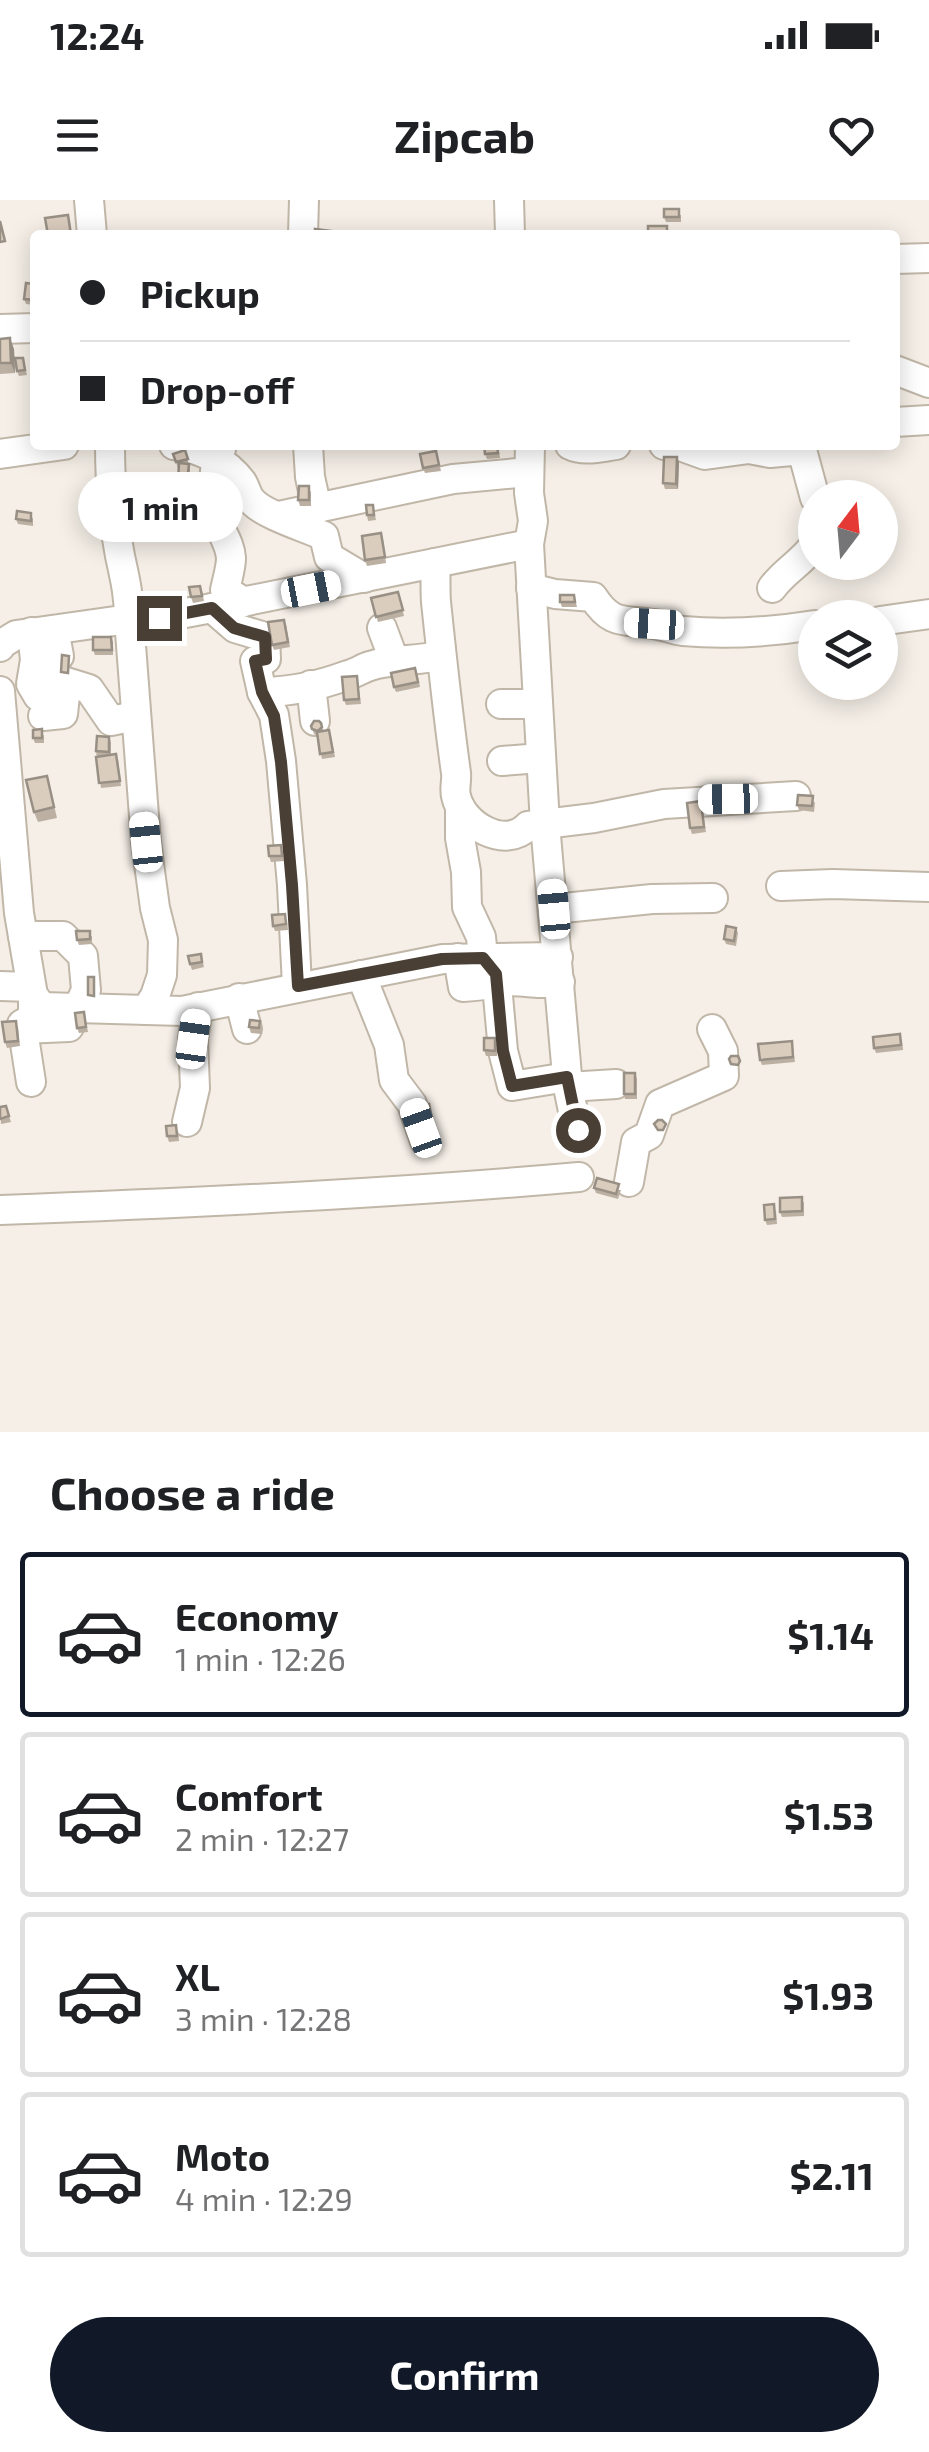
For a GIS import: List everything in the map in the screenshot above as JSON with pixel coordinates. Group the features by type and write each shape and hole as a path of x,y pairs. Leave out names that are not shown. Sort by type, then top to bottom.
{"street":[{"path":"89,200 92,230"},
{"path":"303,230 304,200"},
{"path":"509,200 510,230"},
{"path":"900,260 929,258"},
{"path":"0,329 30,328"},
{"path":"900,372 929,383"},
{"path":"900,422 929,420"},
{"path":"0,454 30,450"},
{"path":"110,450 120,556 130,593 146,842 155,908 174,968 146,1010"},
{"path":"308,450 316,508"},
{"path":"691,450 705,455 742,450"},
{"path":"757,450 802,450 810,480"},
{"path":"221,452 242,481 250,501 324,536 330,557 364,578"},
{"path":"221,452 215,513 226,535 231,559 225,590 244,602"},
{"path":"279,516 453,479 492,484 530,458"},
{"path":"530,458 533,521 529,544 541,758 568,1082 578,1130"},
{"path":"0,646 16,635 129,619 202,616 244,602 529,544"},
{"path":"434,563 468,907 481,937 463,987 505,981 545,985 559,969"},
{"path":"772,588 784,572 798,563"},
{"path":"532,588 593,598 604,614 622,622 654,624 678,631 759,633 798,627"},
{"path":"898,618 929,614"},
{"path":"202,616 265,637 266,659 255,661 262,692 274,716 281,762 298,986"},
{"path":"382,628 394,660"},
{"path":"43,631 60,656 50,662 51,697 89,690 111,721 135,716"},
{"path":"262,692 322,688 368,666 441,656"},
{"path":"315,721 322,688"},
{"path":"0,691 16,750 6,850 32,991 33,1018 22,1024 31,1082"},
{"path":"501,704 538,704"},
{"path":"502,761 541,758"},
{"path":"460,806 482,828 497,836 512,836 528,826 664,804 796,796"},
{"path":"6,850 34,829"},
{"path":"781,886 929,886"},
{"path":"554,909 652,899 713,898"},
{"path":"22,936 62,936 83,956 86,990 74,1017"},
{"path":"23,1029 74,1017 198,1008 442,959 471,958 559,969"},
{"path":"360,974 389,1044 394,1080 412,1104 425,1141"},
{"path":"497,985 503,1051 512,1086 616,1084"},
{"path":"0,986 32,991 42,1007 74,1017"},
{"path":"239,998 247,1029"},
{"path":"187,1122 195,1088 193,1039 198,1008"},
{"path":"629,1182 636,1142 649,1135 660,1104 724,1076 724,1052 712,1029"},
{"path":"0,1210 260,1200 579,1177"}],"building":[{"path":"664,209 679,209 679,217 664,217"},
{"path":"68,215 70,230 47,230 45,218"},
{"path":"648,226 667,226 667,230 648,230"},
{"path":"26,283 30,283 30,300 24,299"},
{"path":"10,338 11,363 0,363 0,339"},
{"path":"15,358 23,358 25,370 17,371"},
{"path":"185,450 188,459 176,462 173,454"},
{"path":"436,451 439,465 423,468 420,454"},
{"path":"664,457 677,457 676,484 663,483"},
{"path":"179,463 189,464 187,483 178,482"},
{"path":"299,486 309,486 309,500 298,500"},
{"path":"366,505 373,505 374,515 367,515"},
{"path":"17,511 31,513 31,521 16,519"},
{"path":"381,533 385,557 365,560 362,536"},
{"path":"200,586 202,596 191,597 189,587"},
{"path":"398,592 403,610 376,617 371,598"},
{"path":"560,595 574,595 575,602 560,602"},
{"path":"284,620 288,642 272,645 268,622"},
{"path":"93,637 111,637 112,650 93,650"},
{"path":"62,655 69,656 68,673 61,672"},
{"path":"415,668 418,682 394,687 391,673"},
{"path":"357,676 359,699 344,700 342,677"},
{"path":"314,721 321,723 318,731 312,729"},
{"path":"42,729 42,738 33,738 33,730"},
{"path":"329,730 333,752 320,754 317,732"},
{"path":"97,736 109,737 109,752 96,751"},
{"path":"116,754 120,781 99,783 96,757"},
{"path":"47,776 54,807 34,812 26,780"},
{"path":"798,795 813,796 812,806 797,805"},
{"path":"701,801 704,827 690,828 687,803"},
{"path":"281,845 282,856 269,856 268,846"},
{"path":"285,914 286,924 273,926 272,915"},
{"path":"726,926 736,928 734,941 724,939"},
{"path":"76,931 90,931 90,939 77,940"},
{"path":"201,954 202,962 190,964 188,956"},
{"path":"88,977 94,977 94,996 88,995"},
{"path":"84,1012 86,1027 77,1028 75,1013"},
{"path":"250,1020 260,1021 259,1028 249,1027"},
{"path":"16,1021 18,1041 5,1042 2,1022"},
{"path":"900,1034 901,1045 874,1048 873,1037"},
{"path":"484,1038 495,1038 495,1051 484,1050"},
{"path":"792,1041 793,1057 760,1060 758,1044"},
{"path":"731,1056 738,1056 738,1065 731,1064"},
{"path":"624,1073 635,1073 635,1094 624,1094"},
{"path":"429,1104 431,1114 420,1117 417,1107"},
{"path":"6,1106 9,1116 0,1119 0,1107"},
{"path":"658,1120 666,1124 663,1130 654,1124"},
{"path":"176,1125 177,1136 167,1136 166,1126"},
{"path":"597,1178 619,1184 616,1194 594,1188"},
{"path":"802,1197 802,1211 780,1212 780,1198"},
{"path":"774,1204 775,1219 765,1220 764,1205"}],"route":[{"path":"159,618 212,608 234,628 265,637 266,659 255,661 262,692 274,716 281,762 298,986 442,959 483,958 496,974 503,1051 512,1086 567,1077 578,1130"}]}
